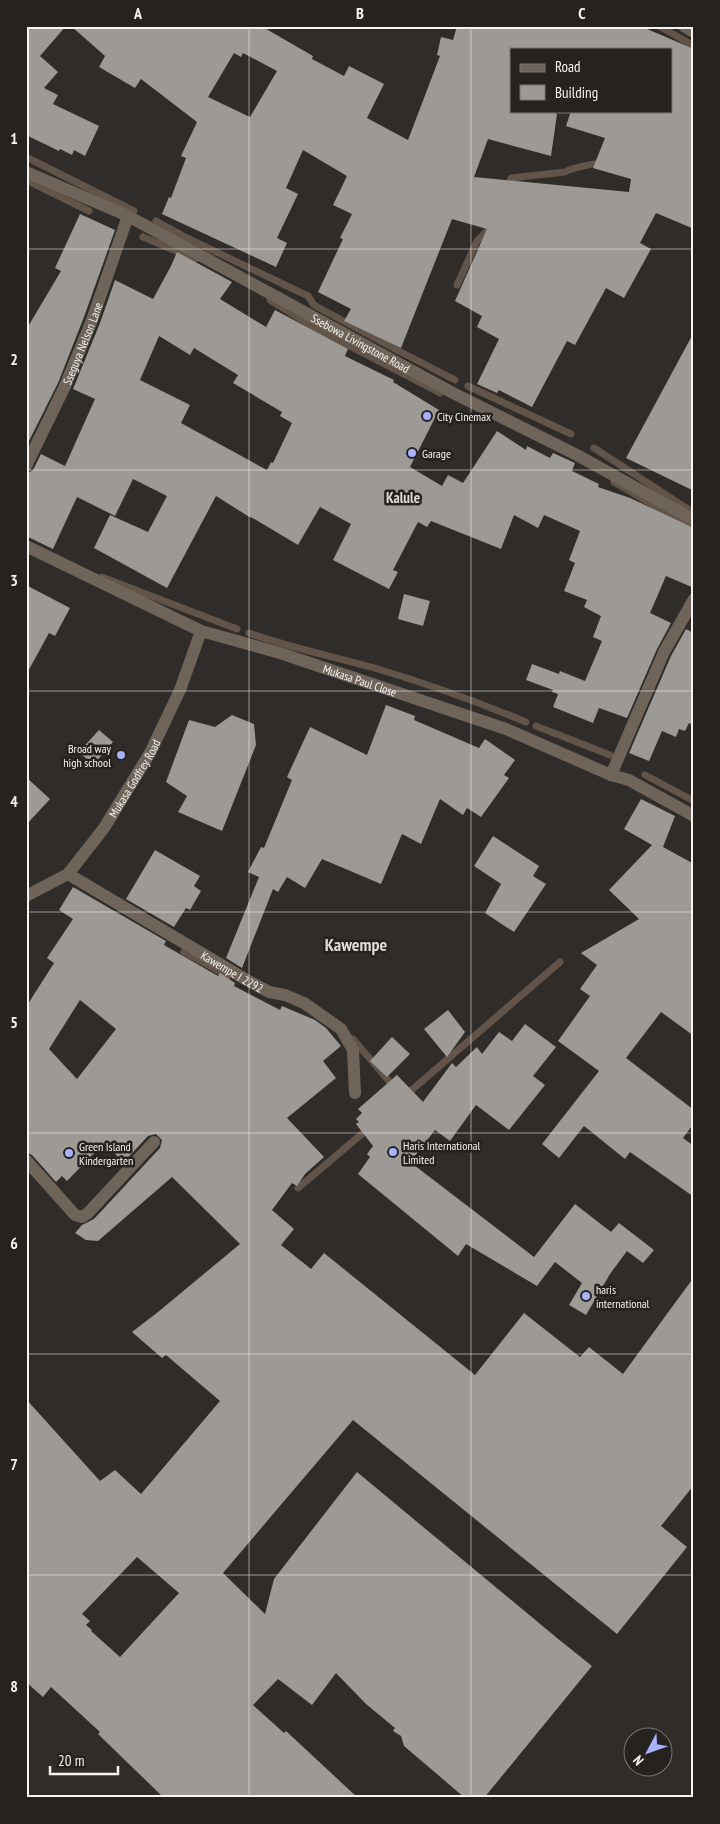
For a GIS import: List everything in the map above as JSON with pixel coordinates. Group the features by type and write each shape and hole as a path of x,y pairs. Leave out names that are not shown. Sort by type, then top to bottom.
{"street":[{"path":"684,26 694,32"},
{"name":"Ssebowa Livingstone Road","path":"26,172 128,216 453,393 577,455 694,520"},
{"name":"Sseguya Nelson Lane","path":"26,466 65,386 92,320 128,216"},
{"name":"Mukasa Paul Close","path":"26,546 201,631 280,652 506,728 611,775 629,780 694,816"},
{"path":"611,775 664,652 694,599"},
{"name":"Mukasa Godfrey Road","path":"26,896 68,874 104,828 150,753 180,690 201,631"},
{"name":"Kawempe I 2292","path":"68,874 245,979 269,992 285,995 304,1003 341,1029 354,1050 355,1093"},
{"path":"26,1160 74,1215 82,1217 88,1213 154,1142"}],"building":[{"path":"26,26 66,26 40,56 58,72 44,88 58,95 53,104 99,126 85,156 74,150 72,155 60,149 59,151 26,135"},
{"path":"71,26 261,26 313,56 312,59 344,76 349,66 384,84 367,118 408,140 440,56 437,55 441,37 453,40 457,26 640,26 694,49 694,229 656,213 640,243 651,249 624,298 606,288 575,345 567,341 532,407 499,390 497,393 477,384 499,339 477,327 482,316 455,301 487,229 452,219 401,348 344,321 351,309 318,292 343,239 340,238 352,214 333,205 347,176 303,150 286,188 298,194 277,238 287,243 276,267 162,214 169,197 171,198 186,158 181,156 197,122 141,79 135,88 99,67 105,56","holes":["510,48 672,48 672,112 571,112 566,126 605,138 593,168 631,179 629,192 474,177 488,139 551,156 557,114 551,112 510,112","234,53 241,57 243,53 277,71 250,117 208,97"]},
{"path":"80,214 115,230 58,383 26,447 26,330 61,271 55,268"},
{"path":"177,252 232,282 220,299 266,327 275,310 348,349 345,356 394,380 393,382 439,410 410,467 442,486 448,475 463,483 497,431 526,450 527,446 550,458 553,453 575,463 572,471 599,484 598,487 630,498 694,528 694,588 666,576 650,613 671,623 657,649 627,718 599,708 593,723 553,707 558,694 552,692 553,690 526,680 532,664 559,674 560,671 585,681 602,641 593,637 601,616 584,607 587,600 564,591 575,563 569,560 580,531 544,515 538,528 514,515 501,549 431,521 427,527 418,522 393,570 398,572 389,589 333,560 351,524 320,507 298,545 216,496 167,588 94,548 110,515 148,532 167,496 133,479 115,516 77,497 53,549 26,536 26,474 33,470 41,454 65,466 95,399 73,389 115,280 153,299","holes":["159,336 190,355 194,348 238,375 233,383 282,412 280,416 292,423 273,463 271,462 267,470 181,423 190,405 140,380"]},
{"path":"694,332 694,491 626,458"},
{"path":"26,585 70,608 55,636 49,633 26,675"},
{"path":"404,594 430,601 423,626 398,619"},
{"path":"686,629 694,633 694,726 689,723 685,731 679,729 676,737 662,731 649,761 629,753 671,656"},
{"path":"386,705 415,716 414,720 479,748 485,739 515,760 504,775 509,778 481,817 467,808 463,815 440,799 421,844 402,834 381,884 322,859 305,888 287,877 278,892 273,889 242,968 226,958 259,877 248,872 261,847 264,848 292,780 287,777 310,727 367,755"},
{"path":"232,715 254,724 256,745 222,831 178,812 187,796 166,782 189,720 215,727"},
{"path":"99,730 113,742 93,765 79,752"},
{"path":"26,777 50,799 26,825"},
{"path":"641,799 675,816 663,847 694,864 694,1036 661,1012 626,1058 694,1110 694,1123 683,1138 694,1146 694,1197 630,1152 625,1159 584,1126 559,1158 542,1144 599,1071 558,1041 590,996 580,989 597,965 581,953 639,919 609,890 652,845 624,829"},
{"path":"493,836 539,866 533,876 546,884 514,932 485,913 501,884 474,866"},
{"path":"155,850 200,876 194,886 201,891 190,910 186,908 174,927 126,899"},
{"path":"73,887 166,941 164,945 218,976 220,973 235,983 234,986 280,1010 282,1006 315,1020 326,1028 341,1046 323,1061 336,1078 287,1118 324,1157 305,1174 297,1186 292,1183 272,1210 294,1229 281,1245 311,1269 324,1253 475,1375 524,1313 580,1357 589,1347 623,1374 694,1277 694,1485 661,1526 687,1547 617,1634 353,1420 223,1573 265,1614 274,1579 357,1472 592,1666 484,1798 465,1798 404,1746 401,1736 393,1731 395,1728 366,1704 336,1673 312,1705 278,1679 253,1705 284,1733 286,1731 358,1798 164,1798 98,1734 100,1732 51,1687 43,1697 26,1682 26,1399 100,1481 115,1470 141,1494 220,1401 166,1355 162,1358 132,1332 240,1244 172,1177 98,1241 86,1240 75,1233 82,1225 94,1219 160,1148 162,1140 156,1134 148,1136 123,1163 107,1144 98,1152 96,1151 67,1181 62,1176 56,1182 32,1155 26,1152 26,1007 54,963 47,958 73,919 59,910","holes":["80,1000 116,1029 77,1079 49,1049","137,1557 179,1593 120,1657 91,1631 86,1625 90,1621 82,1614"]},
{"path":"448,1010 465,1032 447,1057 424,1029"},
{"path":"525,1024 556,1047 533,1076 545,1085 509,1130 476,1105 450,1141 435,1130 410,1162 534,1257 575,1204 611,1232 619,1223 654,1250 643,1263 627,1251 610,1274 586,1315 569,1305 582,1283 555,1262 537,1286 466,1244 458,1256 358,1174 370,1157 367,1154 373,1146 356,1124 359,1122 356,1119 362,1113 358,1109 397,1075 423,1102 452,1063 456,1067 477,1047 482,1054 499,1032 512,1041"},
{"path":"392,1037 410,1054 387,1077 370,1061"}],"waterway":[{"path":"659,26 694,46"},
{"path":"26,157 134,211"},
{"path":"507,188 511,178 565,172 577,167 602,162"},
{"path":"26,180 89,211"},
{"path":"156,221 187,238 308,296 314,305 455,380"},
{"path":"457,285 477,241 490,228"},
{"path":"143,237 195,259"},
{"path":"270,300 315,328 440,393"},
{"path":"468,386 571,434"},
{"path":"594,448 694,513"},
{"path":"614,482 687,525"},
{"path":"102,577 237,629"},
{"path":"249,633 397,675 490,707 526,722"},
{"path":"536,726 610,755"},
{"path":"645,775 694,801"},
{"path":"184,952 228,976"},
{"path":"406,1095 560,962"},
{"path":"353,1039 395,1088"},
{"path":"298,1188 370,1127"}],"place":[{"name":"City Cinemax","path":"427,416"},
{"name":"Garage","path":"412,453"},
{"name":"Broad way high school","path":"121,755"},
{"name":"Haris International Limited","path":"393,1152"},
{"name":"Green Island Kindergarten","path":"69,1153"},
{"name":"haris international","path":"586,1296"}],"district":[{"name":"Kalule","path":"403,497"},
{"name":"Kawempe","path":"356,944"}]}
